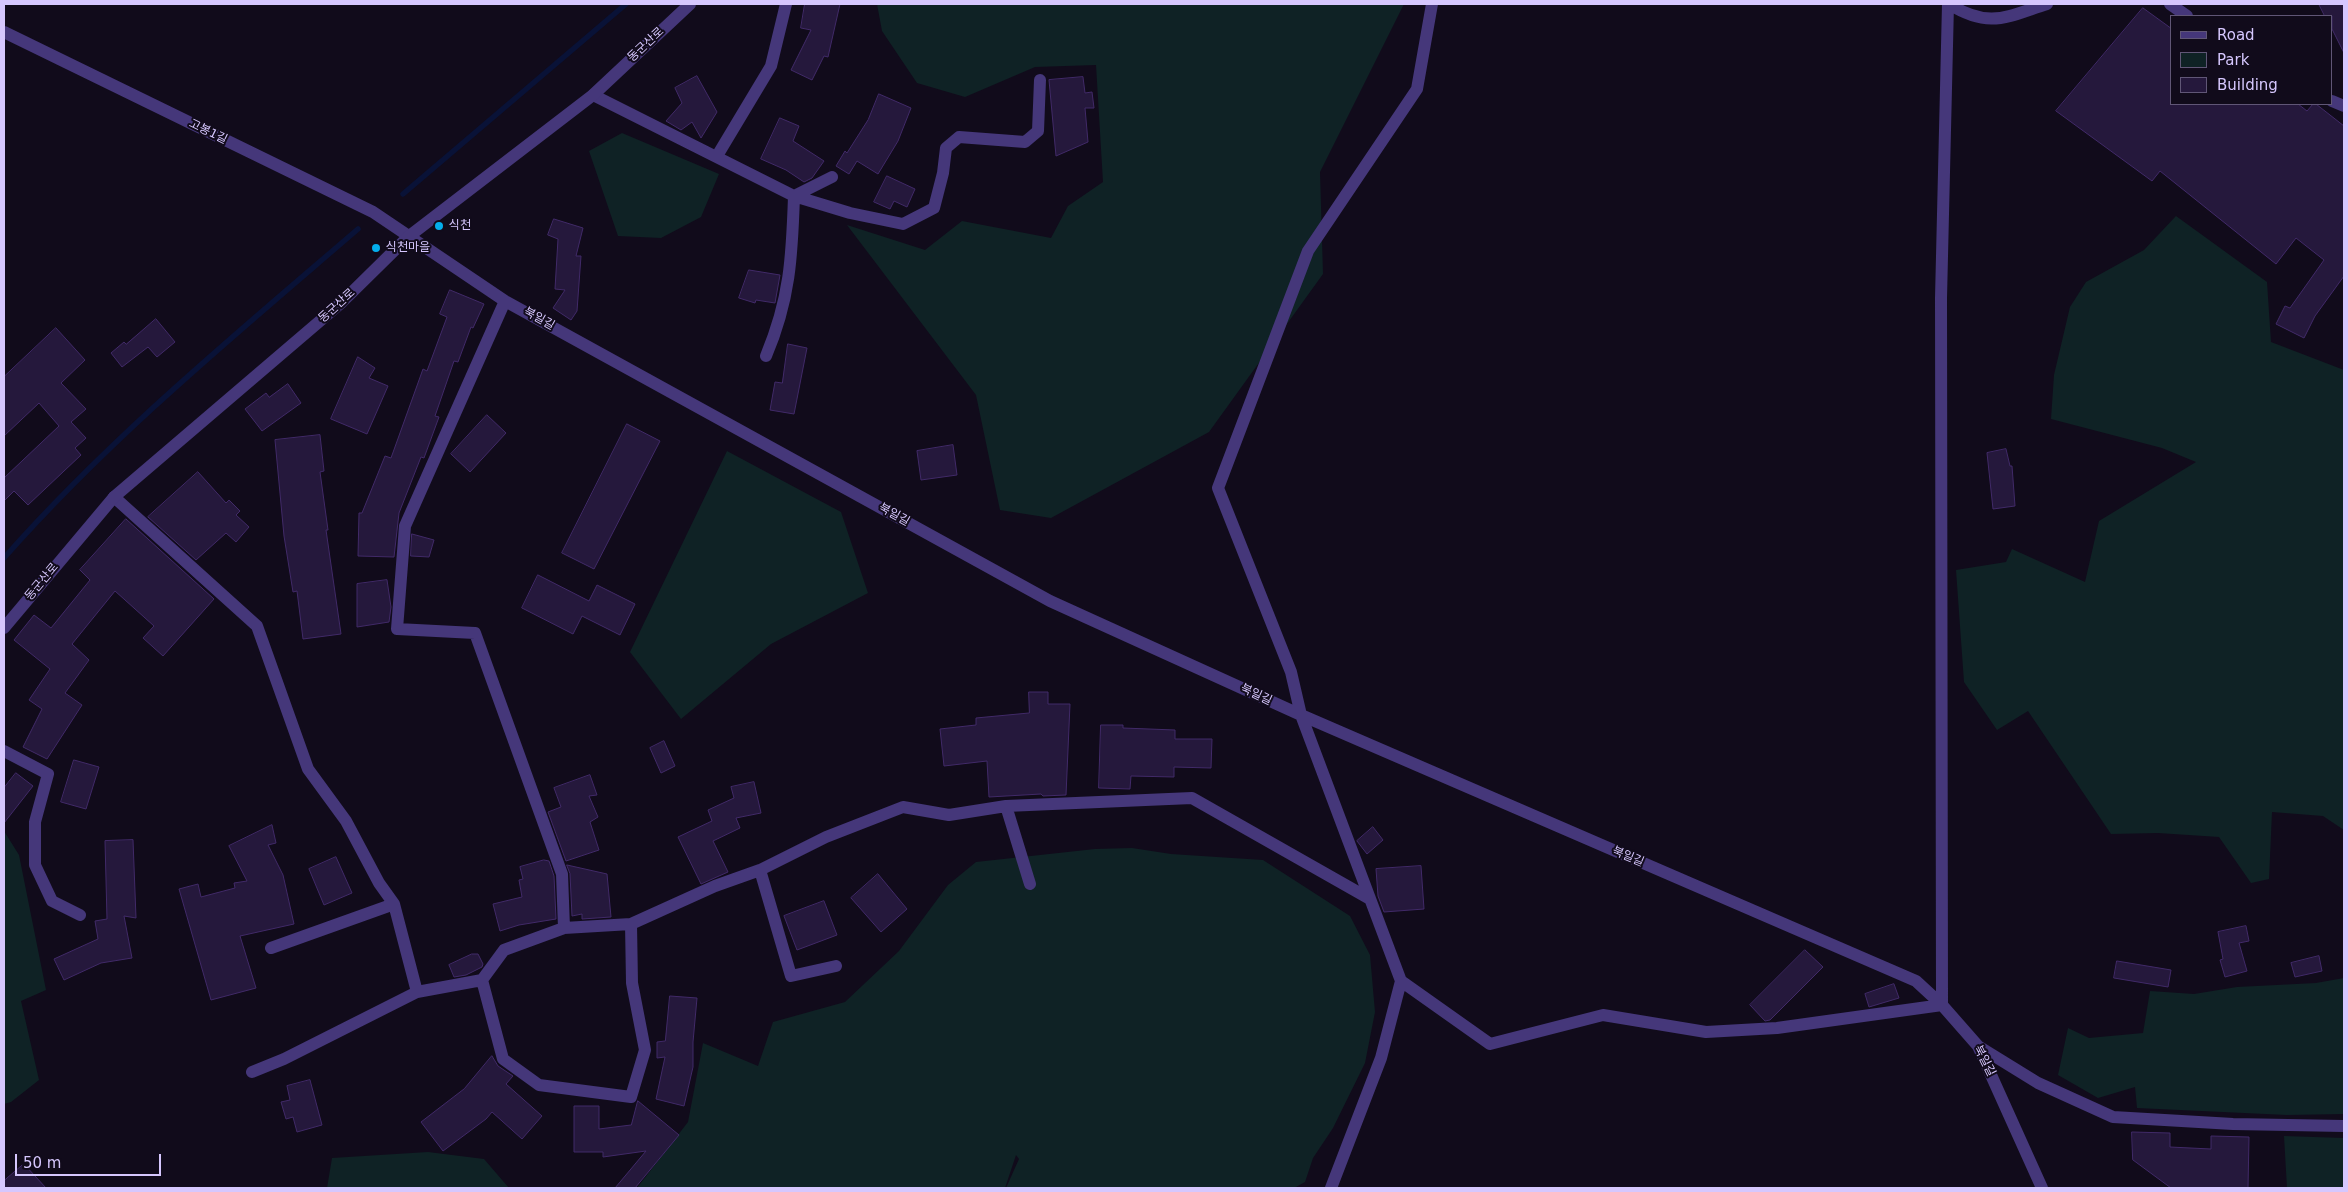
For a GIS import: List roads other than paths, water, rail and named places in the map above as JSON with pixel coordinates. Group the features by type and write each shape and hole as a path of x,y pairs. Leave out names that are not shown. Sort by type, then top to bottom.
{"street":[{"name":"동군산로","path":"4,628 114,497 341,303 408,237 593,94 690,4"},
{"path":"716,156 771,66 786,4"},
{"path":"1432,4 1417,89 1308,251 1218,488 1290,672 1301,715 1401,981 1490,1044 1603,1015 1706,1032 1777,1028 1942,1005 1941,298 1949,4"},
{"path":"1949,4 1968,16 1996,20 2047,4"},
{"path":"2170,4 2186,15"},
{"name":"고봉1길","path":"4,32 373,212 408,237"},
{"path":"593,94 794,196 850,213 903,224 934,208 943,173 946,148 959,137 1025,142 1038,131 1040,80"},
{"path":"794,196 832,177"},
{"path":"766,356 777,331 788,291 793,245 794,196"},
{"name":"북일길","path":"408,237 505,300 1050,601 1301,715 1916,981 1942,1005 1978,1046 2042,1188"},
{"path":"505,300 405,526 397,629 475,633 562,874 564,928"},
{"path":"114,497 257,626 308,769 346,821 379,883 394,904 417,992"},
{"path":"4,750 48,774 35,822 35,865 52,901 80,915"},
{"path":"252,1072 284,1059 417,992 482,980 504,950 564,928 631,924 715,886 760,870 826,838 903,807 949,815 1006,806 1192,798 1370,899"},
{"path":"1006,806 1030,884"},
{"path":"760,870 791,976 836,966"},
{"path":"271,948 394,904"},
{"path":"482,980 503,1059 539,1085 631,1097 645,1050 632,983 631,924"},
{"path":"1331,1188 1381,1058 1401,981"},
{"path":"1978,1046 2038,1083 2113,1118 2233,1124 2344,1126"}],"waterway":[{"path":"403,194 626,4"},
{"path":"4,558 87,470 131,428 221,347 358,229"}],"place":[{"name":"식천","path":"439,226"},
{"name":"식천마을","path":"376,248"}]}
